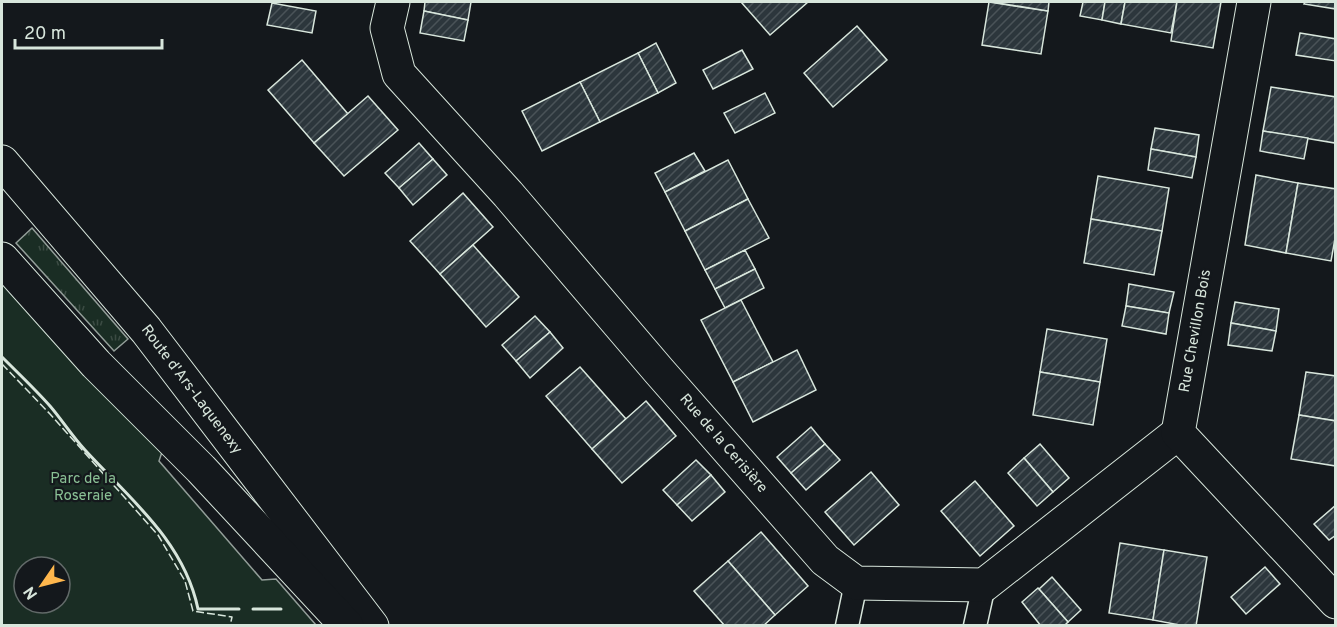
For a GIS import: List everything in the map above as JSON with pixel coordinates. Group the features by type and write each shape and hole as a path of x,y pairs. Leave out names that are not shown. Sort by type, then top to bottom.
{"street":[{"name":"Rue de la Cerisière","path":"393,2 387,28 399,74 508,194 825,560 856,583"},
{"name":"Rue Chevillon Bois","path":"1178,434 1254,2"},
{"name":"Route d'Ars-Laquenexy","path":"2,162 146,330 372,626"},
{"path":"2,259 96,364 201,469 347,626"},
{"path":"856,583 984,585 1178,434 1335,602"}],"lane":[{"path":"847,626 856,583"},
{"path":"975,626 984,585"}],"green space":[{"path":"32,228 128,339 114,351 16,243"},
{"name":"Parc de la Roseraie","path":"2,265 162,452 159,461 262,580 276,579 316,625 2,625"}],"building":[{"path":"425,2 471,2 468,20 424,11"},
{"path":"741,2 808,2 770,35"},
{"path":"989,2 1048,11 1041,54 982,45"},
{"path":"992,2 1049,2 1048,11"},
{"path":"1083,2 1105,2 1102,20 1080,16"},
{"path":"1105,2 1125,2 1121,24 1102,20"},
{"path":"1125,2 1177,2 1171,33 1121,24"},
{"path":"1177,2 1221,2 1213,48 1171,41"},
{"path":"1305,2 1336,2 1336,9 1304,4"},
{"path":"272,3 316,11 312,33 267,25"},
{"path":"424,11 468,20 464,41 420,33"},
{"path":"857,26 887,60 833,107 804,73"},
{"path":"1300,33 1336,39 1336,61 1296,55"},
{"path":"656,43 676,83 658,93 638,53"},
{"path":"742,50 753,69 713,89 703,70"},
{"path":"638,53 658,93 600,122 580,82"},
{"path":"302,60 348,114 314,143 268,90"},
{"path":"580,82 600,122 542,151 522,111"},
{"path":"1271,87 1336,97 1335,143 1263,131"},
{"path":"765,93 775,113 735,133 724,113"},
{"path":"368,96 398,130 344,176 314,143"},
{"path":"1155,128 1199,135 1196,157 1151,149"},
{"path":"1263,131 1308,138 1304,159 1260,151"},
{"path":"419,143 433,159 399,188 385,173"},
{"path":"1151,149 1196,157 1192,178 1148,170"},
{"path":"694,153 705,171 665,192 655,173"},
{"path":"433,159 447,175 413,205 399,188"},
{"path":"728,160 748,199 685,231 665,192"},
{"path":"1256,175 1298,183 1286,253 1245,245"},
{"path":"1098,176 1169,188 1162,231 1091,219"},
{"path":"1298,183 1336,189 1336,233 1331,261 1286,253"},
{"path":"463,193 493,227 440,274 410,241"},
{"path":"748,199 769,238 705,270 685,231"},
{"path":"1091,219 1162,231 1154,275 1084,263"},
{"path":"473,245 519,297 486,327 440,274"},
{"path":"745,250 755,269 715,289 705,270"},
{"path":"755,269 764,288 725,308 715,289"},
{"path":"1129,284 1174,292 1169,313 1126,306"},
{"path":"741,300 773,362 733,382 701,320"},
{"path":"1235,302 1279,309 1276,331 1231,323"},
{"path":"1126,306 1169,313 1166,334 1122,326"},
{"path":"535,316 550,332 516,361 502,345"},
{"path":"1231,323 1276,331 1272,351 1228,345"},
{"path":"1047,329 1107,339 1100,382 1040,372"},
{"path":"550,332 563,348 530,378 516,361"},
{"path":"797,350 816,390 753,422 733,382"},
{"path":"580,367 626,419 592,449 546,396"},
{"path":"1040,372 1100,382 1093,425 1033,415"},
{"path":"1306,372 1336,376 1336,421 1299,415"},
{"path":"646,401 676,436 622,483 592,449"},
{"path":"1299,415 1336,421 1336,466 1291,459"},
{"path":"811,427 825,444 791,473 777,457"},
{"path":"825,444 840,460 806,490 791,473"},
{"path":"1040,444 1069,478 1053,492 1024,458"},
{"path":"1024,458 1053,492 1037,506 1008,473"},
{"path":"696,460 711,475 677,505 663,490"},
{"path":"871,472 899,505 854,545 825,512"},
{"path":"711,475 725,492 692,521 677,505"},
{"path":"975,481 1014,526 980,556 941,511"},
{"path":"1336,505 1336,535 1329,540 1314,524"},
{"path":"761,532 808,586 775,615 728,561"},
{"path":"1120,543 1164,550 1153,620 1109,613"},
{"path":"1164,550 1207,557 1196,626 1153,620"},
{"path":"728,561 775,615 763,626 725,626 694,591"},
{"path":"1265,567 1280,584 1246,614 1231,597"},
{"path":"1052,577 1081,610 1068,622 1039,589"},
{"path":"1038,588 1068,622 1064,626 1041,626 1022,602"}],"fence":[{"path":"2,364 158,535 185,581 193,611 232,617 230,626"}],"wall":[{"path":"2,357 54,411 80,445 136,503 168,541 181,562 198,609 239,609"},
{"path":"253,609 281,609"}]}
